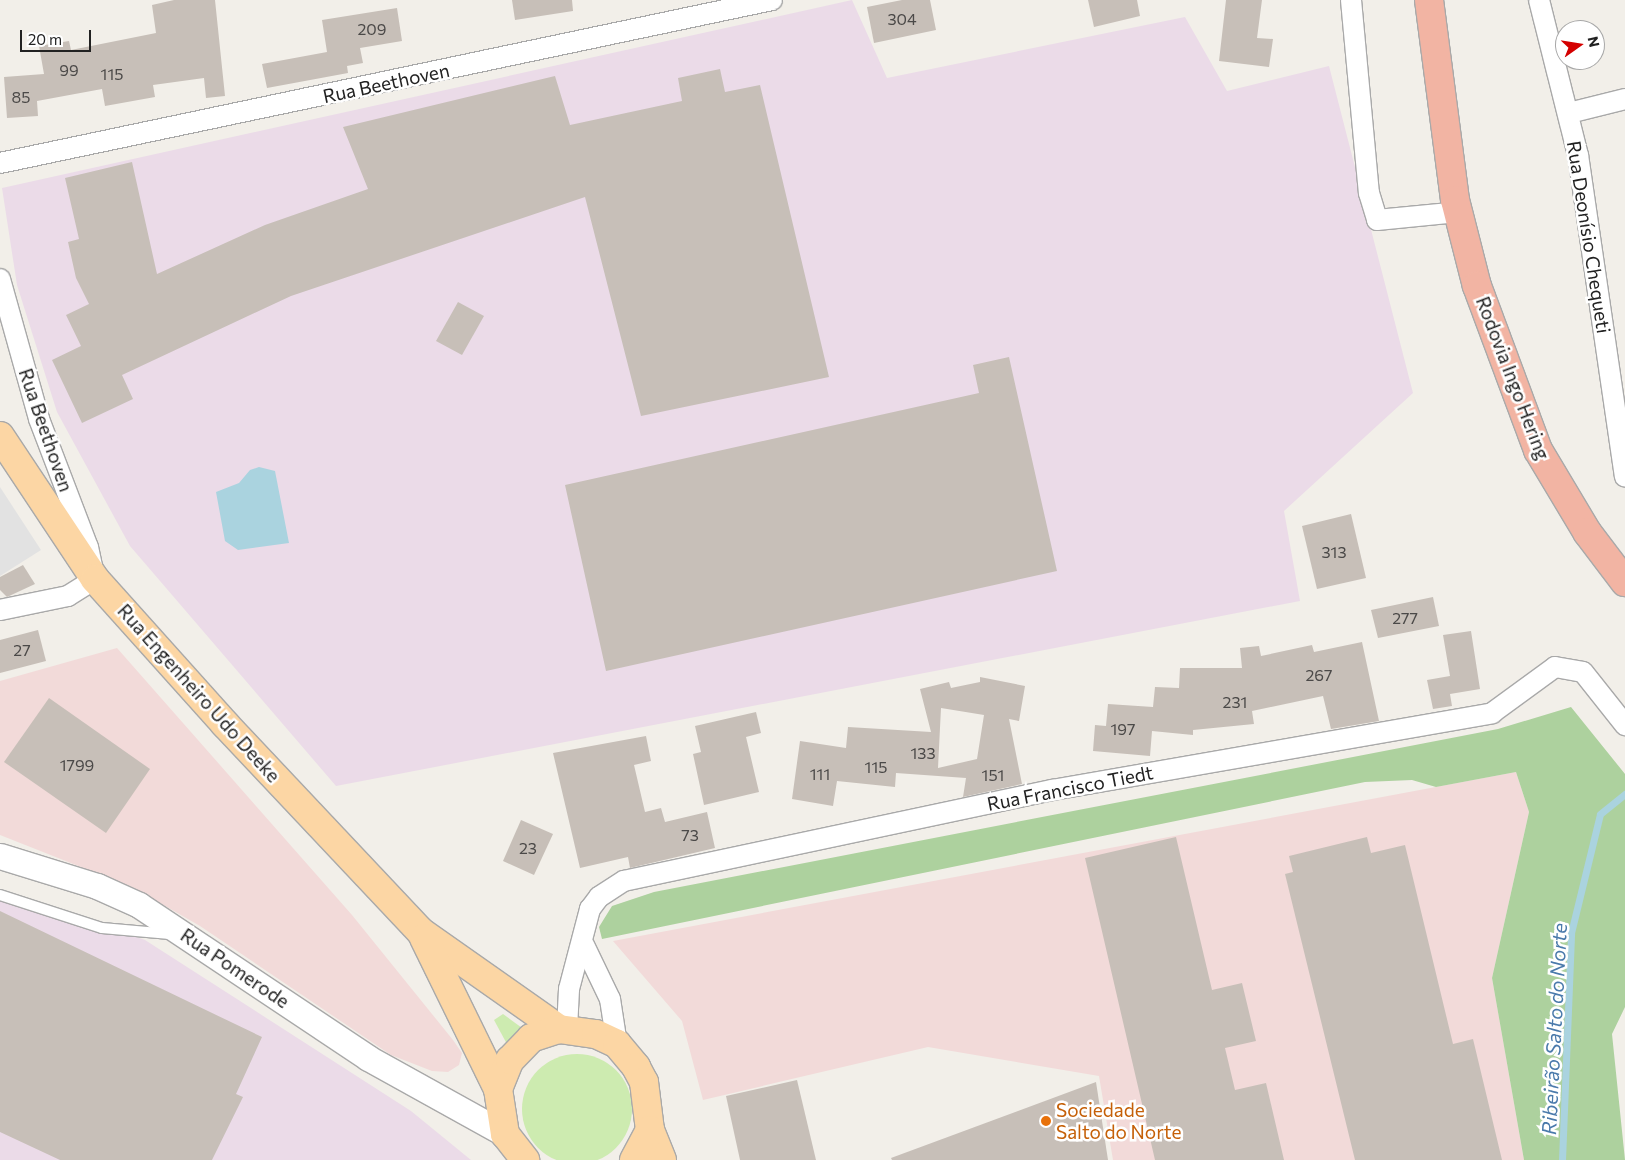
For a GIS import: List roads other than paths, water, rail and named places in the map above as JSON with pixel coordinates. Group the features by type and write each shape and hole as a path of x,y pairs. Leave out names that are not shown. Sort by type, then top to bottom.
{"highway":[{"name":"Rodovia Ingo Hering","path":"1428,0 1458,212 1477,286 1538,450 1587,532 1625,582"}],"main road":[{"name":"Rua Engenheiro Udo Deeke","path":"0,436 95,579 421,932 563,1029 617,1044"},
{"name":"Rua Engenheiro Udo Deeke","path":"421,932 498,1094 505,1134 525,1160"},
{"path":"498,1094 510,1060 531,1038 563,1029"},
{"path":"617,1044 644,1082 650,1130 662,1160"},
{"path":"634,1160 650,1130"}],"street":[{"name":"Rua Beethoven","path":"0,163 772,0"},
{"path":"1350,0 1369,193 1377,220 1458,212"},
{"name":"Rua Deonísio Chequeti","path":"1539,0 1569,113 1625,477"},
{"path":"1569,113 1625,98"},
{"name":"Rua Beethoven","path":"0,279 38,419 88,547 95,579"},
{"path":"0,610 68,596 95,579"},
{"name":"Rua Francisco Tiedt","path":"563,1029 569,989 584,945 590,909 599,897 624,881 1053,790 1492,713 1555,667 1583,672 1625,725"},
{"name":"Rua Pomerode","path":"0,856 97,886 139,905 368,1058 456,1109 505,1134"},
{"path":"584,945 610,999 617,1044"},
{"path":"456,1109 482,1106 498,1094"}],"lane":[{"path":"0,894 102,928 186,936"}],"water":[{"path":"259,467 275,471 289,543 238,550 225,541 216,492 239,483 250,470"}],"waterway":[{"name":"Ribeirão Salto do Norte","path":"1562,1160 1571,933 1600,814 1625,794"}],"place":[{"name":"Sociedade Salto do Norte","path":"1046,1121"}]}
